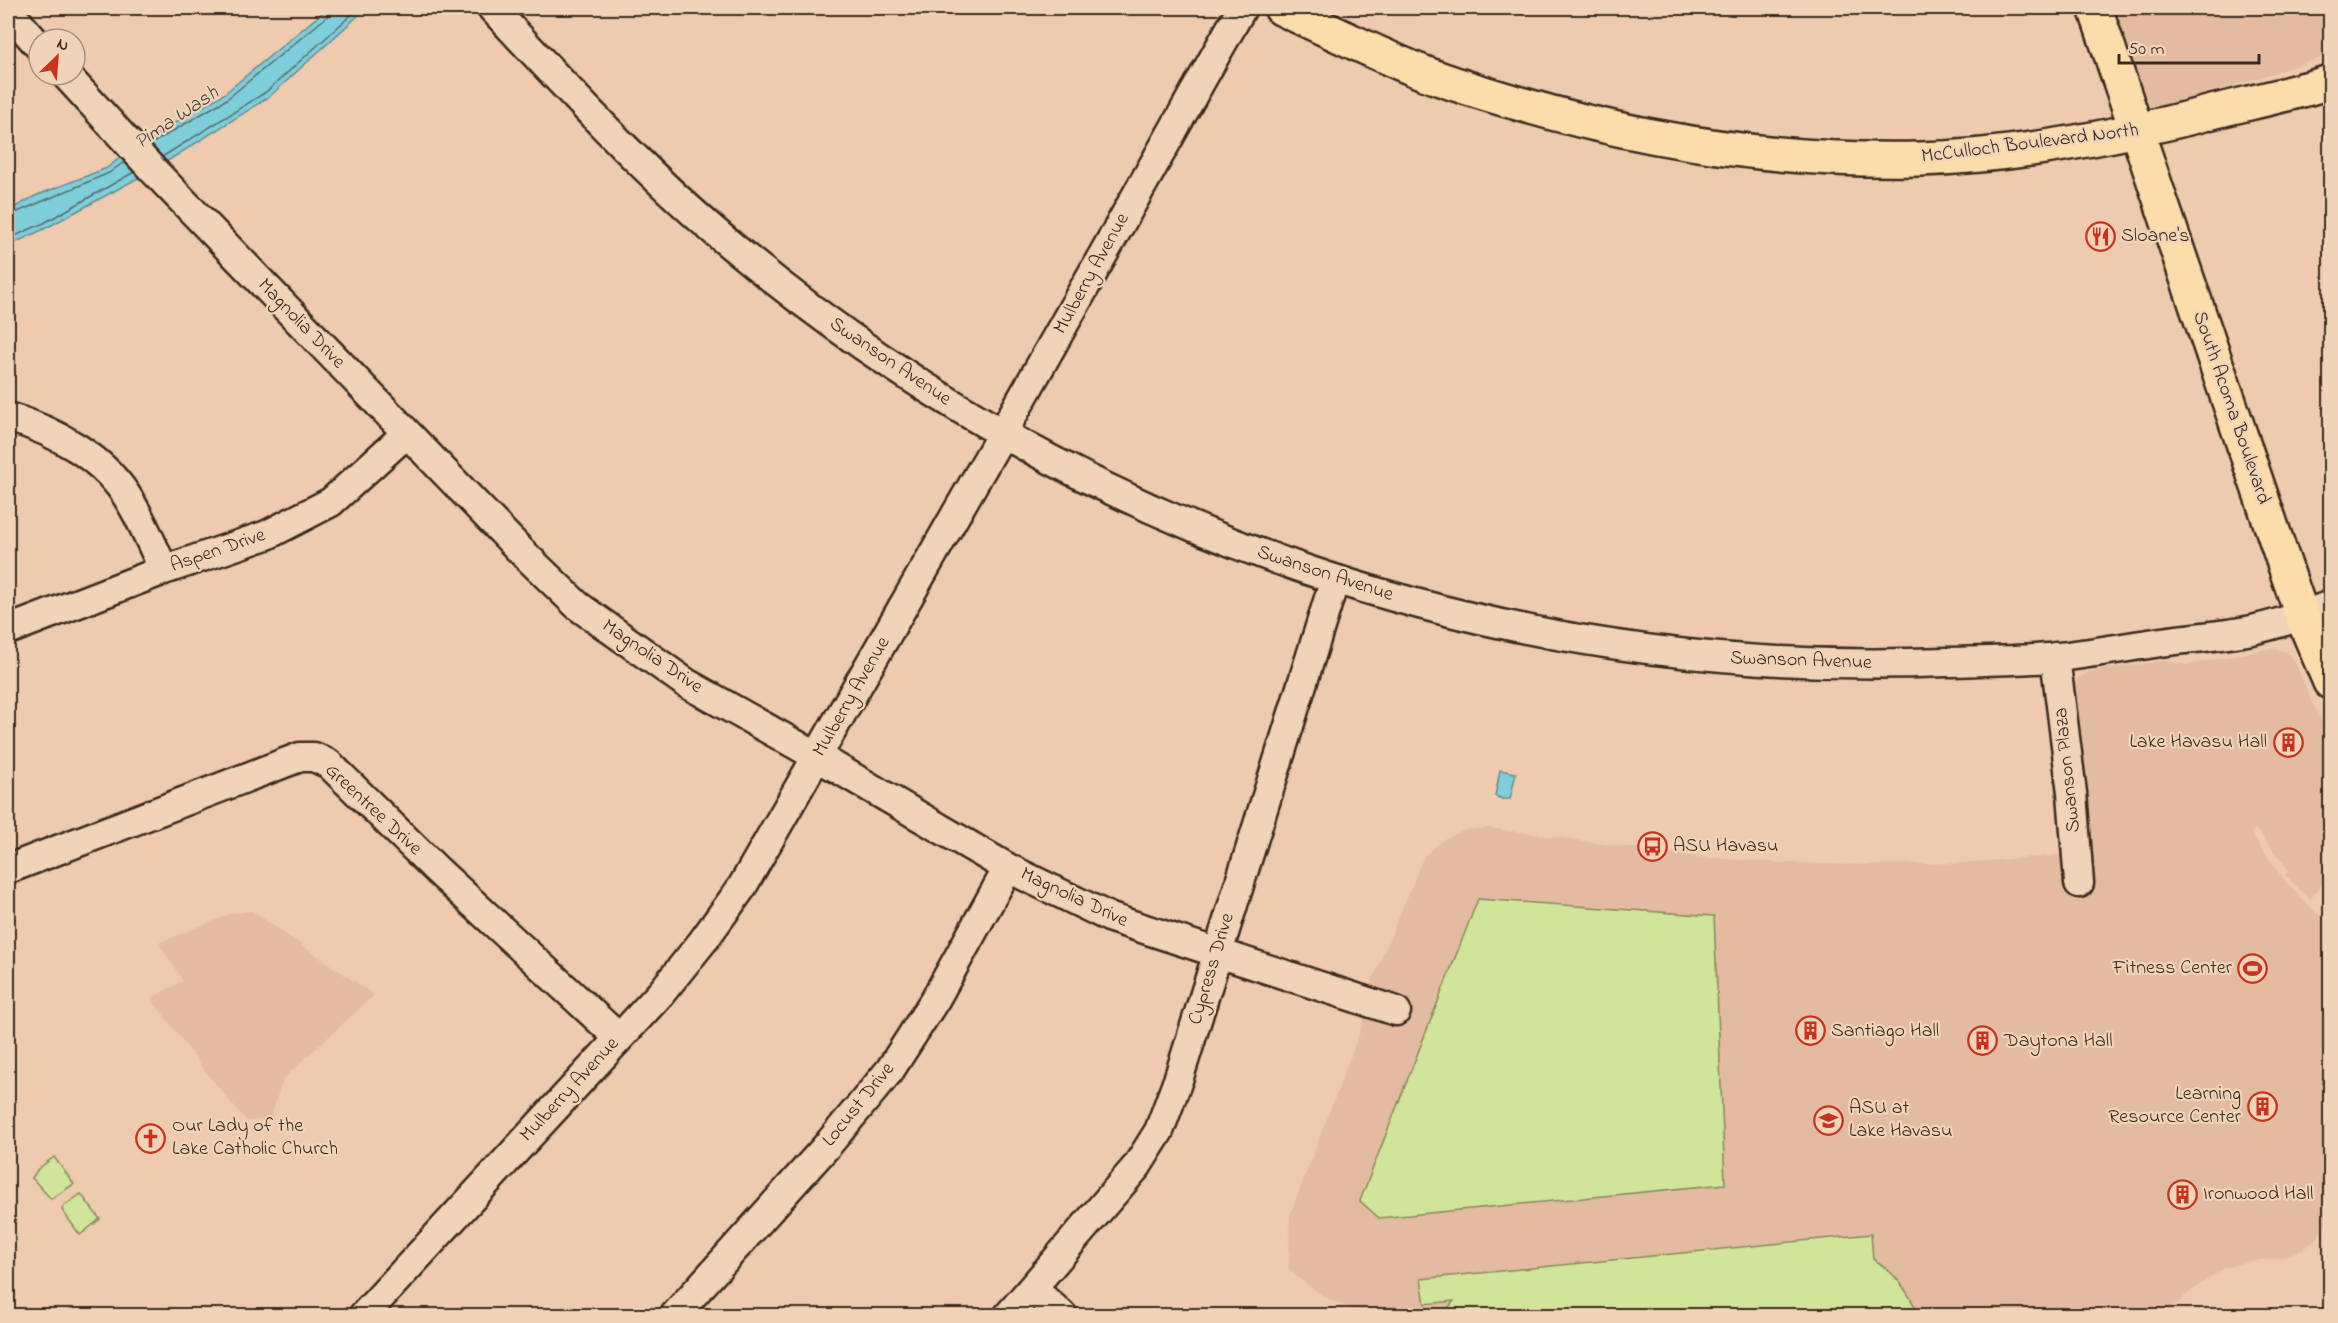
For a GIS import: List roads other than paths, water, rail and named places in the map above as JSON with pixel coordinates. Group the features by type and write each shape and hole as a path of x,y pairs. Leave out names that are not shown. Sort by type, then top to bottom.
{"main road":[{"name":"McCulloch Boulevard North","path":"1281,8 1416,70 1476,91 1570,119 1743,152 1823,158 1921,159 2018,149 2138,131 2331,81"},
{"name":"South Acoma Boulevard","path":"2095,8 2138,131 2316,611 2331,682"}],"street":[{"name":"Swanson Avenue","path":"492,8 595,118 659,182 728,243 798,300 872,353 1002,434 1108,490 1191,527 1276,560 1451,613 1539,632 1629,647 1708,656 1811,663 1902,664 2055,657 2254,629 2316,611"},
{"name":"Mulberry Avenue","path":"363,1316 619,1038 689,958 735,896 818,757 1242,8"},
{"path":"8,9 27,32"},
{"name":"Magnolia Drive","path":"77,87 161,178 510,541 578,606 686,683 1008,868 1110,918 1396,1011"},
{"path":"8,417 36,426 64,440 106,470 131,501 164,570"},
{"name":"Aspen Drive","path":"8,630 164,570 267,535 331,502 407,433"},
{"name":"Cypress Drive","path":"1008,1316 1137,1167 1159,1131 1178,1080 1335,579"},
{"name":"Swanson Plaza","path":"2055,657 2072,793 2079,883"},
{"name":"Greentree Drive","path":"8,869 300,757 314,757 328,764 438,871 619,1038"},
{"name":"Locust Drive","path":"674,1316 818,1156 890,1070 936,998 1008,868"},
{"path":"1033,1289 1063,1316"}],"water":[{"path":"328,8 372,8 361,13 269,97 153,170 8,246 8,211 35,196 107,168 133,147 224,94"},
{"path":"1500,770 1516,773 1510,799 1495,796"}],"place":[{"name":"Sloane's","path":"2100,236"},
{"name":"Lake Havasu Hall","path":"2288,742"},
{"name":"ASU Havasu","path":"1652,846"},
{"name":"Fitness Center","path":"2253,968"},
{"name":"Santiago Hall","path":"1810,1031"},
{"name":"Daytona Hall","path":"1983,1041"},
{"name":"Learning Resource Center","path":"2262,1106"},
{"name":"ASU at Lake Havasu","path":"1828,1120"},
{"name":"Our Lady of the Lake Catholic Church","path":"151,1138"},
{"name":"Ironwood Hall","path":"2182,1194"}],"water label":[{"name":"Pima Wash","path":"177,118"}]}
